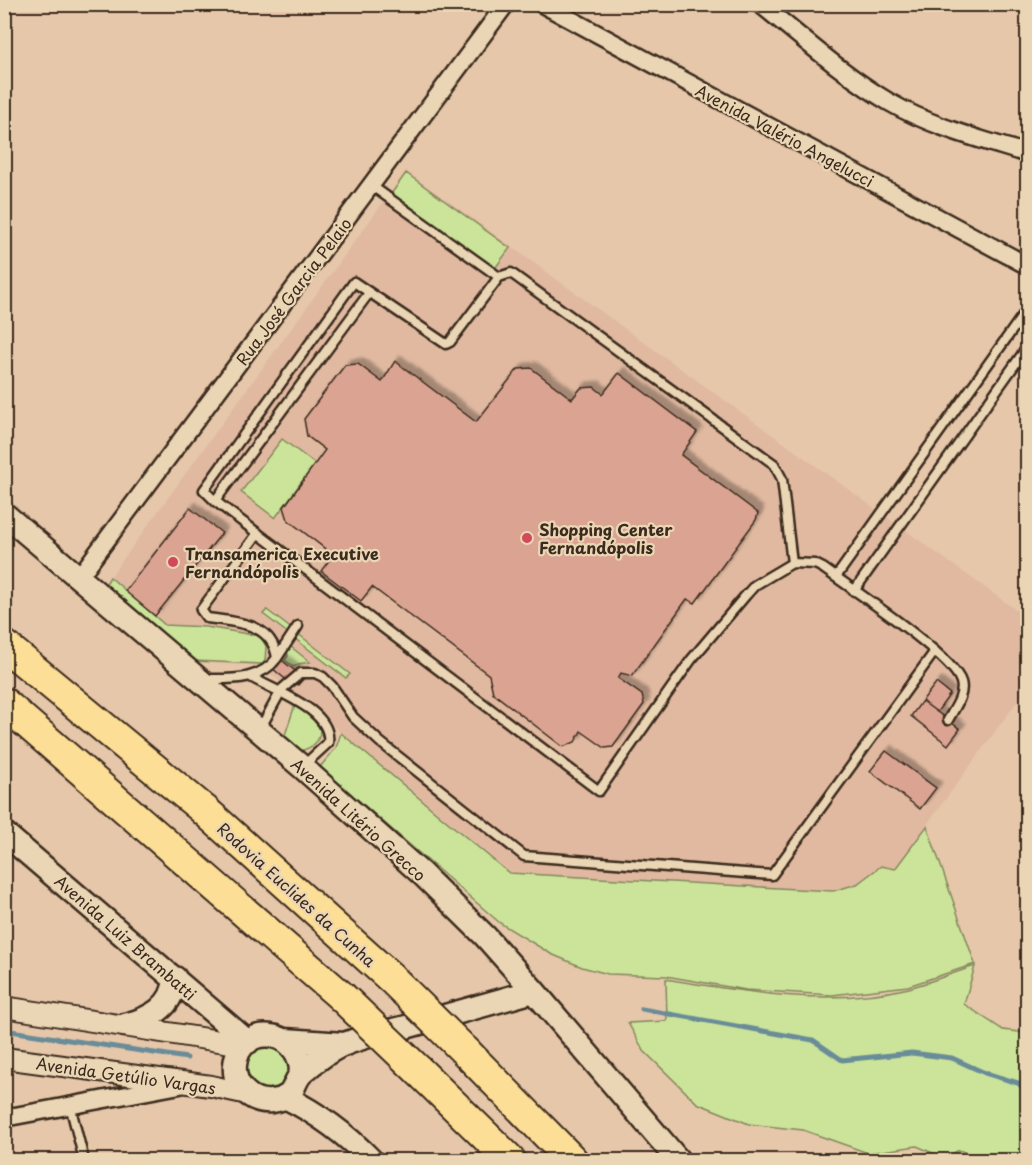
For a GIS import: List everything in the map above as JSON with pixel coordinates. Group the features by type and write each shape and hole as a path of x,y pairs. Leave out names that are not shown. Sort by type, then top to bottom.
{"highway":[{"name":"Rodovia Euclides da Cunha","path":"4,645 203,809 391,978 572,1161"},
{"path":"4,703 341,996 510,1161"}],"main road":[{"name":"Avenida Litério Grecco","path":"4,514 199,678 423,875 485,936 678,1161"},
{"name":"Avenida Luiz Brambatti","path":"4,833 175,978 246,1044"},
{"path":"125,1025 161,1010 175,988 175,978"},
{"path":"301,1073 344,1044 534,991"},
{"path":"285,1040 298,1054 301,1073 296,1087 285,1097 266,1101 248,1094 237,1080 235,1071 238,1053 246,1044 262,1036 344,1044"},
{"path":"285,1097 319,1114 349,1137 371,1161"}],"street":[{"name":"Rua José Garcia Pelaio","path":"79,577 506,4"},
{"name":"Avenida Valério Angelucci","path":"542,4 1028,266"},
{"path":"760,4 860,84 890,103 944,128 1028,154"},
{"path":"4,1007 246,1044"},
{"name":"Avenida Getúlio Vargas","path":"4,1058 190,1083 248,1094"},
{"path":"4,1118 190,1083"}],"lane":[{"path":"372,186 499,277"},
{"path":"792,562 782,480 774,464 511,273 499,277 450,342 446,344 353,283 204,488 206,494 215,501 599,791 692,660 739,603 755,585 792,562 815,564 836,577 935,651 954,668 961,681 962,691 948,720"},
{"path":"215,501 369,293"},
{"path":"836,577 1028,308"},
{"path":"854,591 1028,346"},
{"path":"258,532 201,610 207,618 260,628 272,642 277,658"},
{"path":"199,678 251,677 271,667 298,626"},
{"path":"258,731 279,693 301,673 315,673 332,686 353,717 380,741 524,856 772,875 935,651"},
{"path":"251,677 313,712 326,723 330,734 324,748 302,767"},
{"path":"70,1106 84,1161"}],"shaded area":[{"path":"406,171 1027,618 1027,688 895,868 881,866 856,884 846,888 823,891 510,872 261,666 193,662 103,587"}],"green space":[{"path":"406,173 510,248 493,271 389,197"},
{"path":"282,439 315,464 275,518 241,492"},
{"path":"110,577 165,625 206,627 260,636 266,646 265,661 262,664 194,661 104,587"},
{"path":"267,610 350,674 346,678 263,614"},
{"path":"286,643 310,662 294,667 285,660 288,656"},
{"path":"295,705 316,718 320,731 314,744 296,752 284,738"},
{"path":"341,733 509,873 833,891 857,884 881,866 895,869 927,826 975,964 908,986 832,995 746,990 666,976 608,974 582,967 551,954 500,923 320,767 336,748"},
{"path":"975,966 964,1004 1003,1030 1027,1033 1027,1160 987,1160 959,1150 944,1158 917,1146 868,1153 803,1130 749,1124 697,1103 644,1051 628,1023 667,1021 666,979 788,996 849,996 879,994 909,988"},
{"path":"268,1046 283,1053 290,1068 283,1083 268,1090 253,1083 246,1068 253,1053"}],"building":[{"name":"Shopping Center Fernandópolis","path":"395,361 476,422 518,369 531,368 572,399 581,388 594,387 603,394 619,373 697,432 681,455 758,513 756,520 695,603 687,599 632,676 621,673 618,678 642,695 644,704 613,747 605,748 581,731 575,742 563,747 493,693 489,675 372,587 361,601 321,571 333,555 288,520 284,507 325,450 307,436 304,419 345,365 358,364 382,382"},
{"name":"Transamerica Executive Fernandópolis","path":"190,508 222,533 155,616 125,591"},
{"path":"274,654 304,678 298,685 292,680 290,683 272,668 268,661"},
{"path":"936,683 950,694 937,712 922,701"},
{"path":"922,701 960,729 948,745 911,716"},
{"path":"886,751 936,788 920,809 870,771"}],"waterway":[{"path":"642,1009 813,1040 842,1060 912,1053 952,1058 985,1073 1018,1083 1028,1092"},
{"path":"4,1030 187,1058"}],"place":[{"name":"Shopping Center Fernandópolis","path":"527,538"},
{"name":"Transamerica Executive Fernandópolis","path":"173,562"}]}
